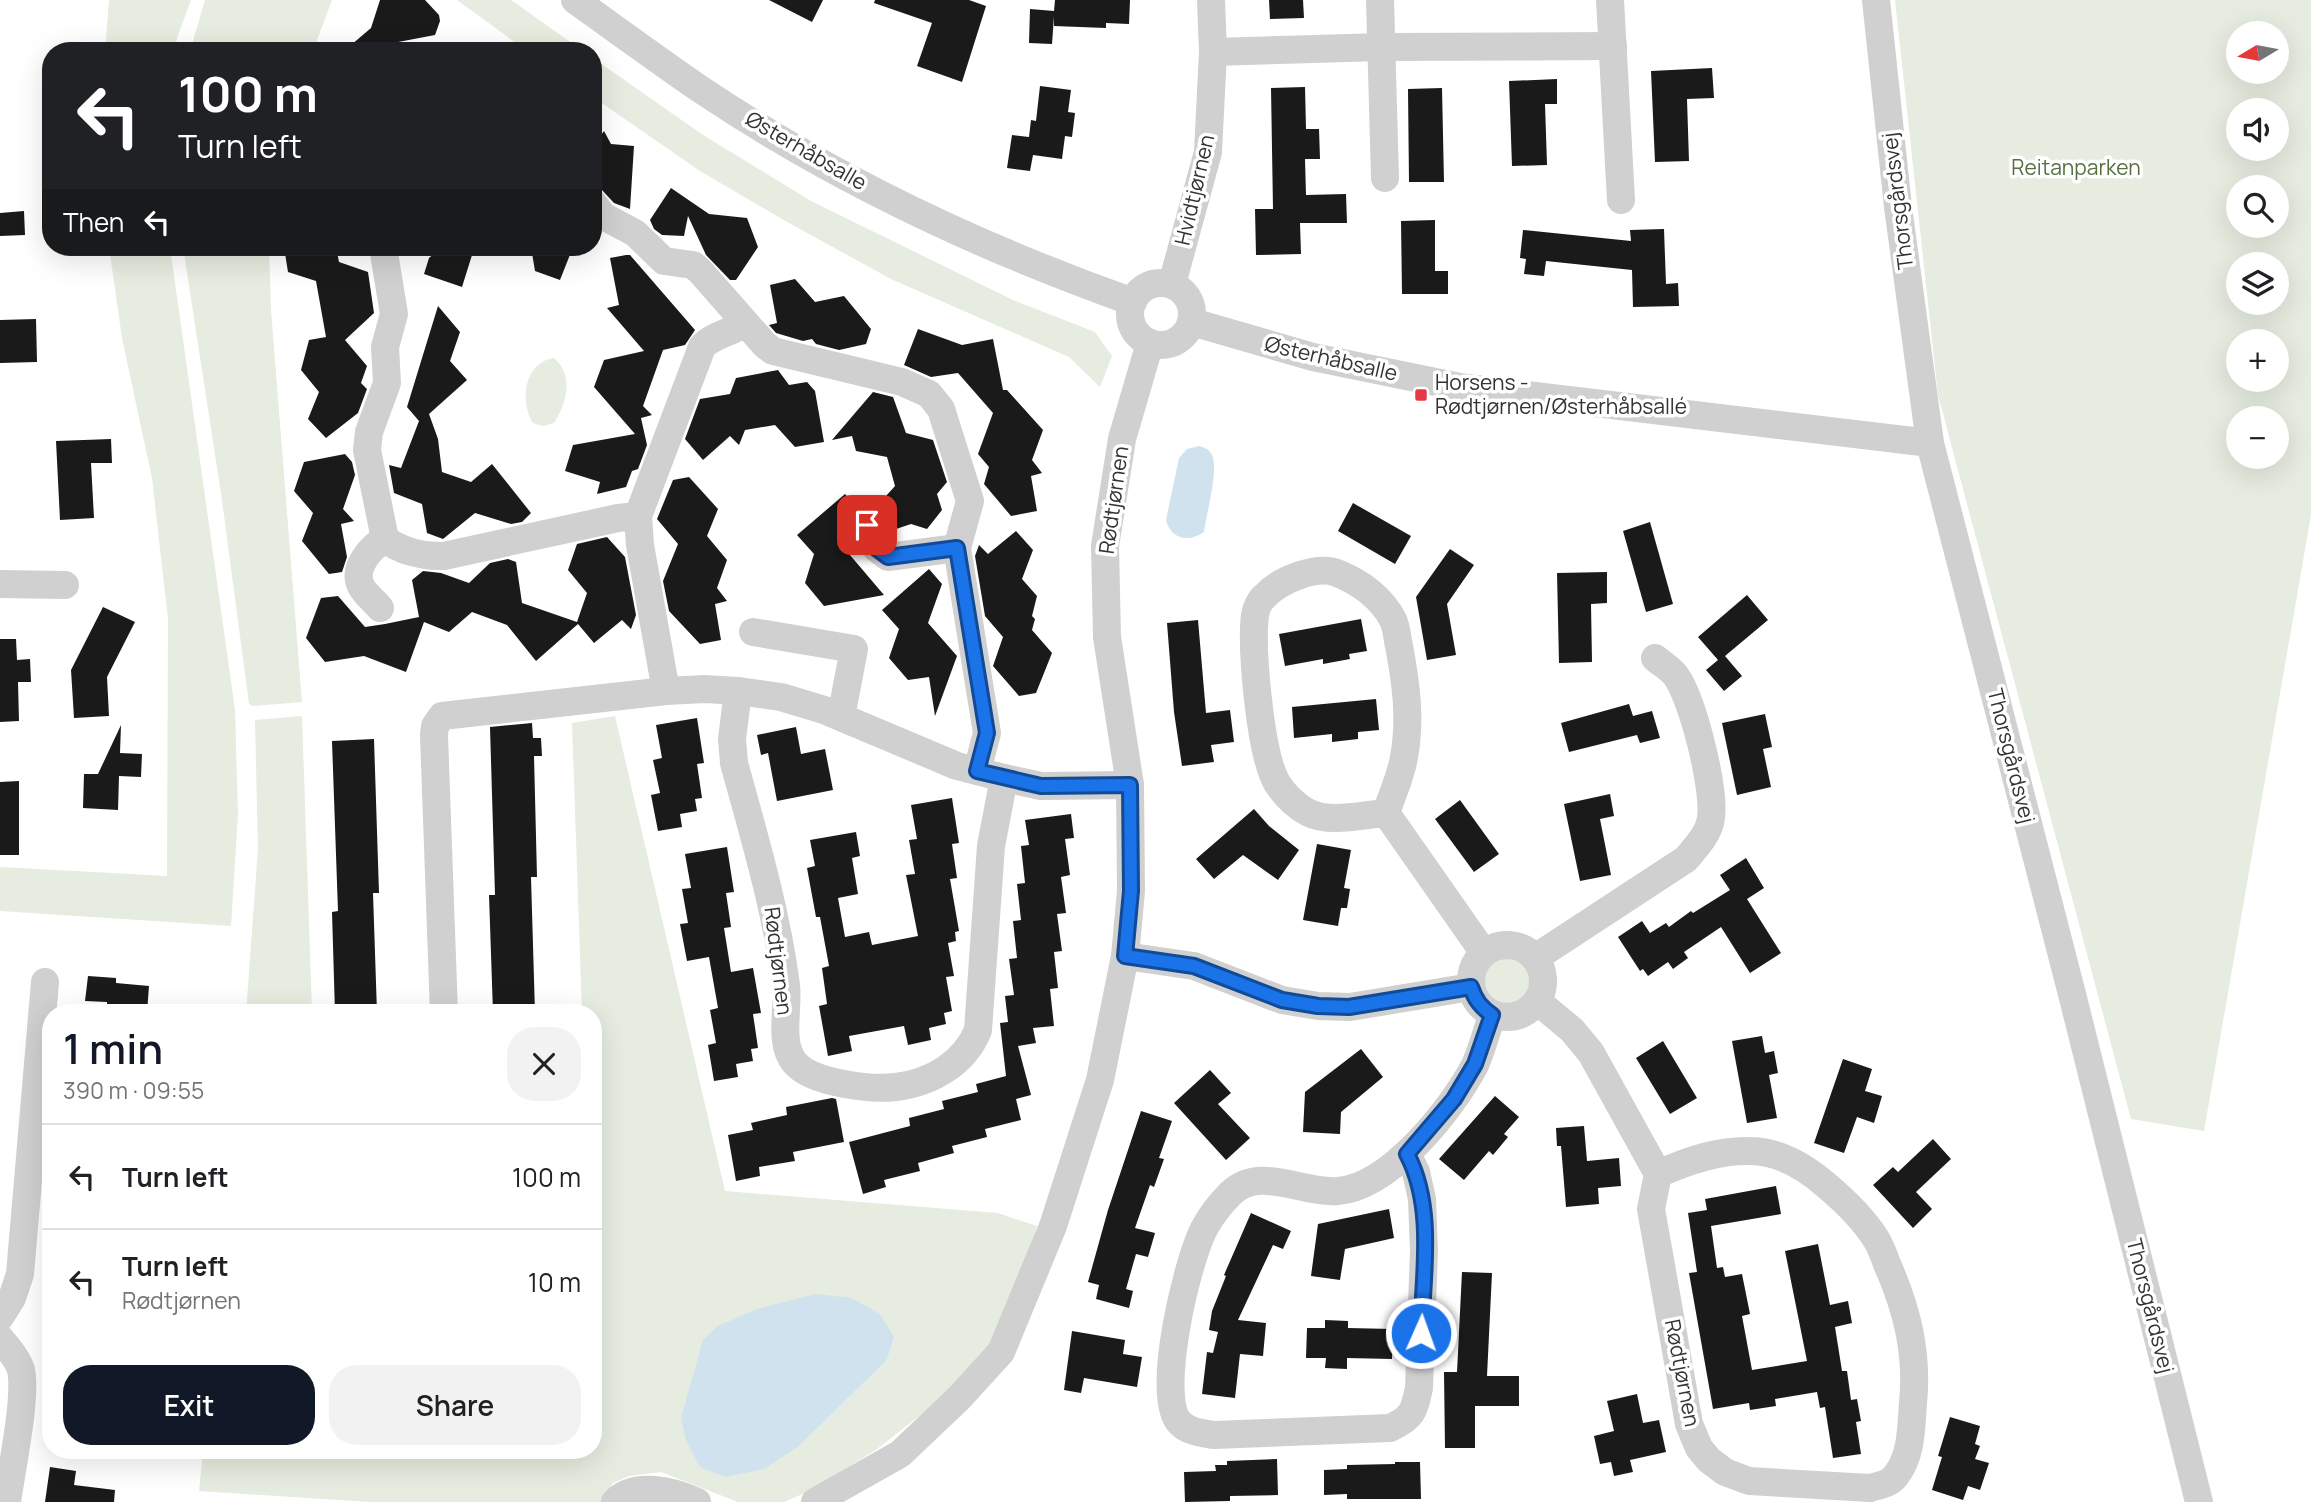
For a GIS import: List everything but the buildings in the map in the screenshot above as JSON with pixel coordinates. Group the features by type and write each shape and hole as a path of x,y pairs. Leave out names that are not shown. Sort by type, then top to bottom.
{"street":[{"name":"Østerhåbsalle","path":"575,0 702,90 813,158 928,218 1040,268 1133,302"},
{"name":"Hvidtjørnen","path":"1172,285 1208,152 1213,52 1211,0"},
{"path":"1380,0 1385,178"},
{"path":"1610,0 1621,200"},
{"name":"Thorsgårdsvej","path":"1876,0 1898,207 1930,443 2199,1502"},
{"path":"1213,52 1382,47 1613,46"},
{"name":"Rødtjørnen","path":"602,215 625,226 664,261 693,265 773,351 887,377 929,394 940,409 970,501 957,548 987,733 991,775 991,846 978,1030 972,1045 956,1063 929,1078 903,1086 879,1089 854,1087 808,1073 796,1065 786,1045 787,996 773,906 734,762 732,739 738,691"},
{"path":"384,256 394,314 385,347 387,383 369,432 367,450 385,539 396,546 420,554 443,556 638,516"},
{"path":"1156,283 1172,285 1187,295 1193,313 1192,322 1188,331 1173,343 1150,343 1140,337 1133,328 1130,317 1133,302 1145,287 1156,283"},
{"name":"Østerhåbsalle","path":"1192,322 1313,357 1460,387 1930,443"},
{"path":"666,691 640,545 638,516 702,347 708,341 745,323"},
{"name":"Rødtjørnen","path":"815,1502 900,1454 959,1398 1001,1352 1053,1226 1100,1080 1125,956 1131,891 1130,785 1107,637 1104,546 1122,439 1150,343"},
{"path":"867,525 876,548 888,557 957,548"},
{"path":"380,608 361,587 359,579 369,551 385,539"},
{"path":"1313,571 1332,571 1352,579 1383,603 1394,623 1405,677 1408,718 1404,758 1386,813 1331,818 1309,813 1291,800 1276,782 1266,753 1256,678 1255,612 1262,598 1274,587 1313,571"},
{"path":"0,584 65,585"},
{"path":"753,632 854,649 841,717"},
{"path":"1535,958 1686,859 1703,839 1711,818 1709,780 1688,699 1675,674 1655,658"},
{"path":"444,1004 433,735 442,716 666,691 738,691 781,697 841,717 957,766 991,775 1041,786 1130,785"},
{"path":"1386,813 1484,953"},
{"path":"1505,945 1526,951 1535,958 1543,979 1537,1001 1522,1014 1512,1017 1492,1015 1482,1008 1471,987 1473,968 1484,953 1505,945"},
{"path":"1125,956 1194,966 1282,1000 1318,1006 1349,1007 1471,987"},
{"path":"43,1004 45,982"},
{"path":"1537,1001 1572,1030 1591,1053 1658,1174"},
{"path":"1407,1154 1416,1172 1422,1199 1424,1250 1419,1388 1415,1410 1404,1422 1390,1429 1214,1435 1196,1433 1179,1422 1169,1392 1170,1361 1191,1260 1205,1227 1230,1194 1246,1181 1261,1179 1312,1190 1338,1191 1376,1179 1407,1154 1454,1099 1475,1064 1492,1015"},
{"path":"0,1317 12,1298 20,1274 42,1017"},
{"name":"Rødtjørnen","path":"1751,1151 1776,1155 1809,1170 1847,1203 1877,1240 1899,1290 1912,1336 1915,1382 1908,1456 1897,1476 1887,1483 1870,1488 1749,1481 1725,1472 1699,1448 1689,1424 1651,1209 1658,1174 1711,1155 1751,1151"},
{"path":"0,1338 21,1370 21,1400 7,1502"},
{"path":"615,1502 620,1496 644,1489 684,1496 697,1502"}],"green space":[{"path":"109,0 191,0 176,42 106,42"},
{"path":"205,0 332,0 316,42 193,42"},
{"path":"457,0 511,0 570,42 515,42"},
{"name":"Reitanparken","path":"1895,0 2311,0 2311,515 2204,1131 2131,1119 1938,395"},
{"path":"602,64 703,135 811,201 1013,300 1095,332 1112,356 1100,387 1069,357 891,279 700,171 602,103"},
{"path":"110,256 171,256 235,710 238,814 231,926 0,911 0,867 167,876 168,619 152,478 122,338"},
{"path":"184,256 269,256 271,310 302,702 253,706 249,704 222,500"},
{"path":"554,358 564,373 565,398 554,423 543,426 533,423 529,414 526,405 527,384 536,367"},
{"path":"302,716 312,1004 247,1004 258,849 255,720"},
{"path":"615,716 725,1191 998,1213 1037,1226 1007,1317 980,1361 937,1402 877,1449 812,1490 784,1502 738,1502 661,1472 629,1476 613,1483 603,1502 371,1502 199,1491 202,1459 602,1459 602,1004 582,1004 572,723","holes":["894,1337 887,1360 799,1446"]},
{"path":"1506,953 1517,955 1526,961 1532,970 1532,992 1526,1001 1517,1007 1506,1009 1495,1007 1486,1001 1480,992 1478,981 1480,970 1486,961 1495,955"}],"water":[{"path":"1199,446 1212,455 1213,481 1204,532 1186,538 1176,535 1166,520 1179,458 1187,449"},
{"path":"815,1294 852,1298 880,1314 894,1337 887,1360 799,1446 764,1469 725,1477 700,1467 686,1441 681,1418 703,1340 718,1326 757,1309"}],"place":[{"name":"Horsens - Rødtjørnen/Østerhåbsallé","path":"1421,395"}],"route":[{"path":"867,525 876,548 888,557 957,548 987,733 977,771 1041,786 1130,785 1131,891 1125,956 1194,966 1282,1000 1318,1006 1349,1007 1471,987 1475,999 1492,1015 1475,1064 1454,1099 1407,1154 1416,1172 1422,1199 1424,1250 1421,1333"}]}
